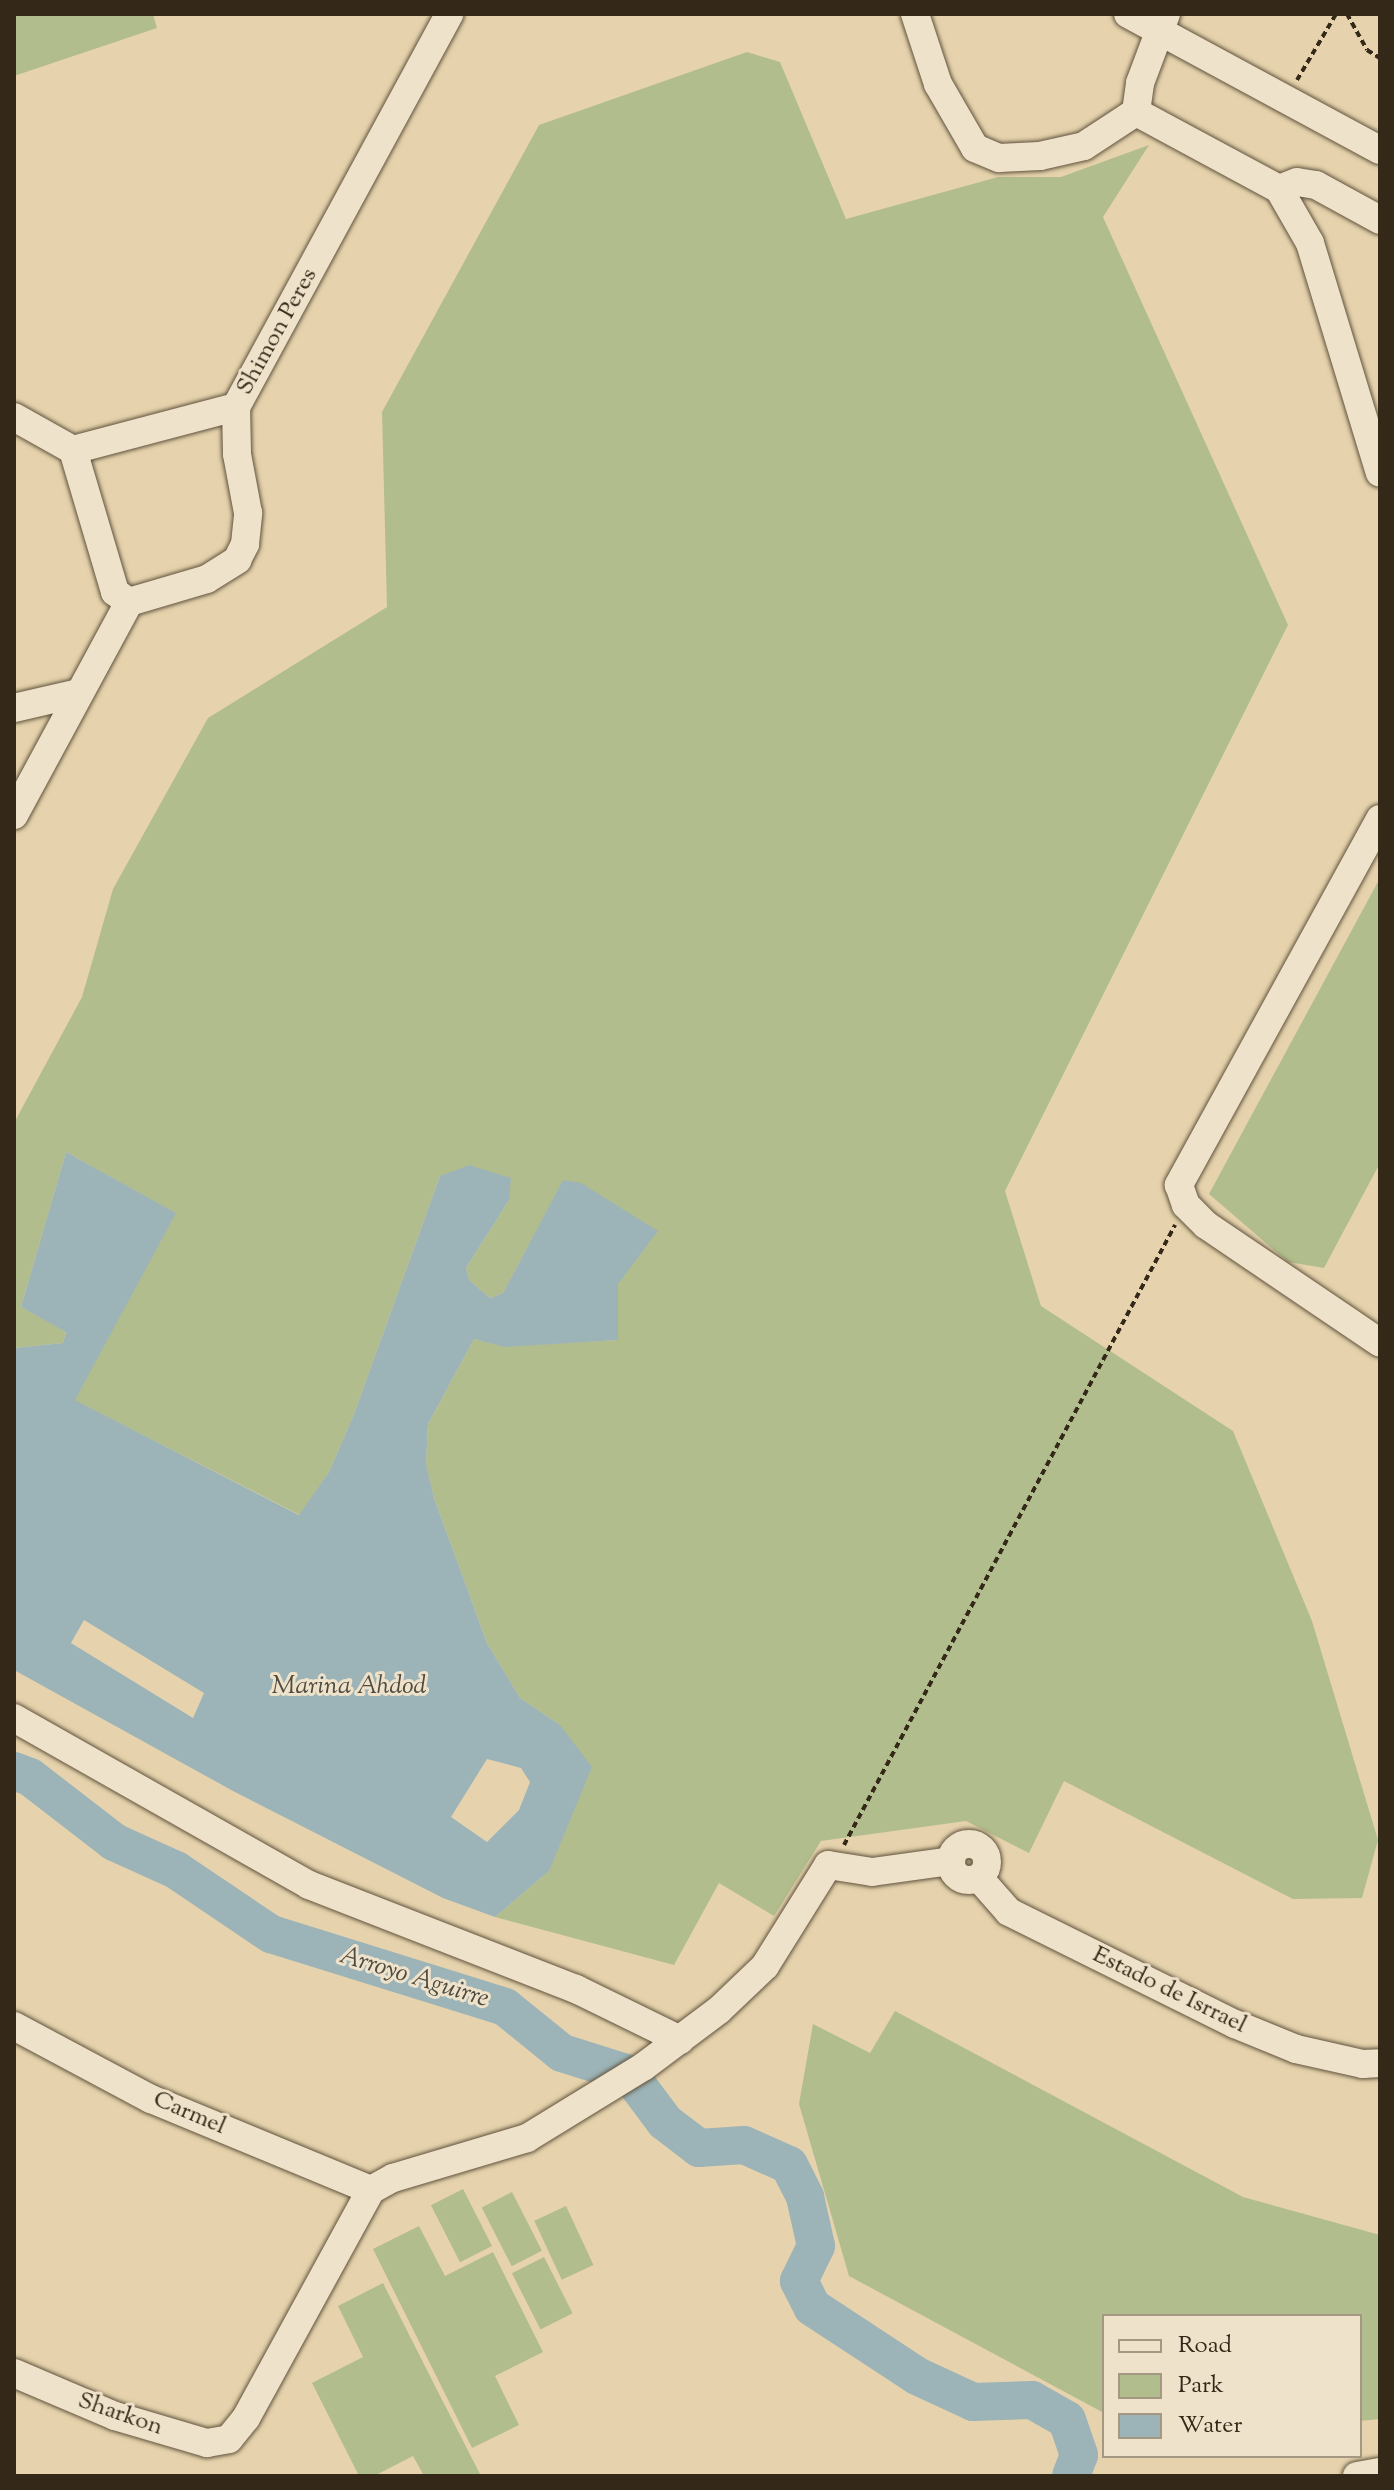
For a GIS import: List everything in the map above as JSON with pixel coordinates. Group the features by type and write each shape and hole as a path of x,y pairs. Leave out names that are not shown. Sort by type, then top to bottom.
{"street":[{"name":"Shimon Peres","path":"129,602 207,579 237,560 245,544 248,513 237,454 236,407 449,14"},
{"path":"915,14 938,84 975,148 999,158 1040,156 1084,146 1136,112 1162,22"},
{"path":"1128,14 1162,22 1285,99 1380,150"},
{"path":"1136,112 1279,189 1310,243 1380,473"},
{"path":"1279,189 1297,182 1316,185 1380,220"},
{"path":"14,417 73,450 236,407"},
{"path":"14,815 79,693 123,622 129,602 115,592 73,450"},
{"path":"14,708 79,693"},
{"path":"1380,819 1179,1185 1186,1205 1206,1225 1380,1343"},
{"path":"14,1718 309,1885 576,1989 680,2040"},
{"name":"Estado de Isrrael","path":"828,1865 872,1872 951,1861 962,1879 979,1878 1009,1912 1235,2024 1296,2049 1363,2064 1380,2063"},
{"path":"371,2190 393,2178 527,2138 643,2067 680,2040 765,1966 828,1865"},
{"name":"Carmel","path":"14,2026 151,2099 371,2190"},
{"name":"Sharkon","path":"14,2373 115,2416 207,2443 229,2439 246,2418 371,2190"},
{"path":"1357,2476 1380,2472"}],"path":[{"path":"1285,99 1336,14"},
{"path":"1347,14 1351,28 1380,58"},
{"path":"828,1865 892,1756 1186,1205"}],"green space":[{"path":"14,14 153,14 157,28 14,76"},
{"path":"747,52 780,62 846,219 998,177 1061,177 1149,145 1103,217 1288,625 1005,1191 1041,1306 1233,1431 1312,1621 1378,1840 1362,1898 1293,1899 1064,1781 1029,1853 966,1821 821,1841 774,1916 719,1883 674,1965 495,1917 549,1871 560,1725 520,1698 487,1643 434,1498 426,1465 428,1424 474,1339 505,1346 618,1340 618,1284 563,1181 503,1293 490,1298 469,1280 466,1268 509,1200 440,1176 354,1414 329,1472 300,1515 74,1400 175,1213 66,1152 21,1307 66,1331 63,1343 14,1348 14,1123 82,997 113,889 208,718 387,607 382,412 539,125"},
{"path":"1380,878 1380,1163 1324,1268 1288,1262 1209,1194"},
{"path":"895,2011 1243,2197 1380,2235 1380,2419 1362,2421 1362,2314 1102,2314 1102,2412 849,2276 799,2104 813,2024 870,2053"},
{"path":"463,2189 492,2246 460,2262 431,2205"},
{"path":"512,2192 542,2251 512,2266 482,2207"},
{"path":"566,2206 593,2265 562,2280 534,2221"},
{"path":"419,2226 445,2276 493,2252 543,2352 495,2376 519,2425 472,2448 373,2249"},
{"path":"544,2257 573,2313 541,2329 512,2273"},
{"path":"383,2283 481,2476 424,2476 413,2456 374,2476 359,2476 312,2383 363,2357 338,2306"}],"water":[{"name":"Marina Ahdod","path":"66,1152 176,1213 75,1400 299,1515 329,1472 354,1414 440,1176 469,1165 511,1178 509,1200 466,1268 469,1280 490,1298 503,1293 563,1180 581,1183 658,1231 618,1284 618,1340 505,1347 474,1339 428,1424 426,1464 434,1498 487,1643 520,1698 560,1725 592,1767 549,1871 495,1917 443,1898 233,1791 14,1670 14,1348 63,1343 66,1332 21,1307","holes":["84,1620 204,1693 193,1718 71,1643","487,1759 521,1768 530,1782 519,1810 487,1842 451,1817"]}],"waterway":[{"name":"Arroyo Aguirre","path":"14,1771 30,1777 114,1842 176,1870 271,1934 505,2007 562,2053 629,2074 665,2122 699,2148 744,2145 789,2165 805,2197 816,2246 799,2281 812,2307 917,2376 973,2402 1032,2400 1067,2420 1079,2455 1071,2476"}]}
